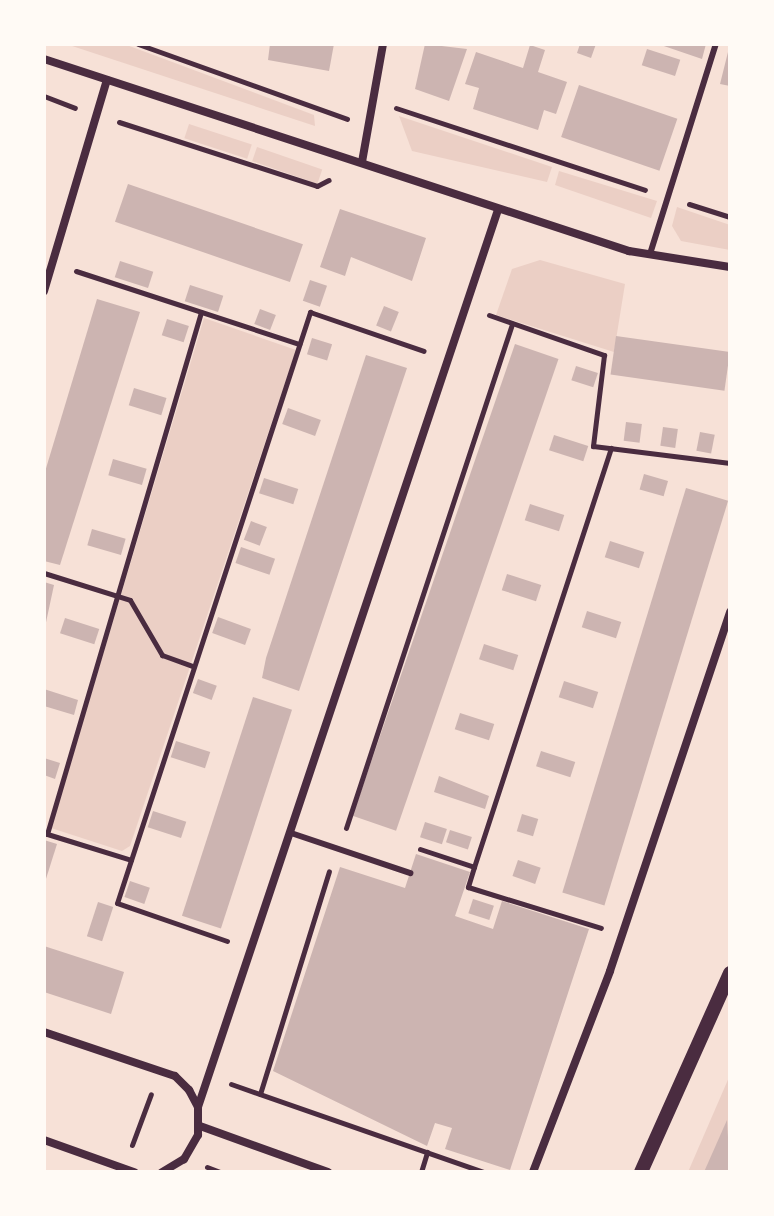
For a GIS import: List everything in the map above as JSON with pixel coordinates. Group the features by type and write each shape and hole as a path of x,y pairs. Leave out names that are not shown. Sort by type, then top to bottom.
{"street":[{"path":"362,162 383,44"},
{"path":"44,59 362,162 498,210 650,254 730,267"},
{"path":"44,291 107,80"},
{"path":"198,1107 211,1077 498,210"},
{"path":"533,1172 621,934 730,612"},
{"path":"641,1172 730,973"},
{"path":"44,1032 159,1070 183,1083 198,1107 200,1126 189,1153 172,1170 162,1172"},
{"path":"200,1126 328,1172"},
{"path":"44,1140 134,1172"}],"lane":[{"path":"650,254 665,197 716,44"},
{"path":"291,833 410,873"}],"path":[{"path":"138,44 369,125"},
{"path":"44,96 317,186 362,162"},
{"path":"373,100 730,217"},
{"path":"52,263 299,344"},
{"path":"465,307 604,355 593,446 730,463"},
{"path":"131,860 45,834 201,312"},
{"path":"252,949 117,903 192,666 310,312 448,359"},
{"path":"260,1094 336,849 348,826 512,324"},
{"path":"611,448 468,887 621,934"},
{"path":"44,573 130,600 162,655 192,666"},
{"path":"348,826 362,830"},
{"path":"404,844 474,867"},
{"path":"124,1169 159,1070"},
{"path":"211,1077 483,1172"},
{"path":"421,1172 427,1152"}],"shaded area":[{"path":"66,44 124,44 314,115 315,126"},
{"path":"399,116 552,167 547,182 412,151"},
{"path":"189,124 252,144 247,159 184,138"},
{"path":"257,147 322,169 317,184 252,161"},
{"path":"559,171 657,201 651,218 555,185"},
{"path":"677,207 730,225 730,250 681,241 672,226"},
{"path":"540,260 625,284 614,352 496,315 512,269"},
{"path":"204,318 296,350 130,846 122,851 51,828"},
{"path":"730,1075 730,1172 688,1172"}],"building":[{"path":"270,44 334,44 329,71 268,60"},
{"path":"425,44 467,49 449,101 415,89"},
{"path":"580,44 596,44 591,58 577,53"},
{"path":"658,44 706,44 702,59"},
{"path":"730,44 730,86 720,84"},
{"path":"530,45 545,50 538,72 567,82 556,114 544,110 538,130 473,109 479,88 465,84 476,52 523,68"},
{"path":"647,49 680,60 675,76 642,65"},
{"path":"579,85 677,119 659,171 561,137"},
{"path":"128,184 303,244 290,282 115,222"},
{"path":"340,209 426,238 412,281 351,257 345,276 320,267"},
{"path":"120,261 153,272 148,288 115,277"},
{"path":"310,280 327,286 320,307 303,301"},
{"path":"190,285 223,296 218,312 185,301"},
{"path":"97,299 140,312 60,565 44,561 44,475"},
{"path":"384,306 399,312 391,331 376,325"},
{"path":"260,309 276,315 270,330 254,324"},
{"path":"167,319 189,326 184,342 162,335"},
{"path":"616,336 730,352 724,391 611,375"},
{"path":"312,338 332,344 327,360 307,354"},
{"path":"515,344 558,359 396,831 353,816"},
{"path":"366,355 407,368 299,691 262,678"},
{"path":"576,366 598,373 593,387 571,380"},
{"path":"134,388 167,398 161,415 129,405"},
{"path":"288,408 321,420 315,436 282,424"},
{"path":"626,422 642,424 640,443 624,441"},
{"path":"663,427 678,429 675,448 660,446"},
{"path":"700,432 715,435 711,454 696,451"},
{"path":"554,435 588,446 583,461 549,450"},
{"path":"113,459 147,469 142,485 108,475"},
{"path":"644,474 668,481 664,496 640,489"},
{"path":"264,478 298,489 293,504 259,493"},
{"path":"686,488 728,501 604,905 562,893"},
{"path":"530,504 564,515 559,531 525,520"},
{"path":"251,521 267,527 260,546 244,540"},
{"path":"92,529 126,539 121,555 87,545"},
{"path":"610,541 644,552 639,568 605,557"},
{"path":"241,547 275,559 270,575 235,563"},
{"path":"507,574 541,585 536,601 502,590"},
{"path":"44,582 54,585 45,627 44,627"},
{"path":"587,611 621,622 616,638 582,627"},
{"path":"218,617 251,629 245,645 212,633"},
{"path":"65,618 99,629 94,644 60,633"},
{"path":"484,644 518,655 513,670 479,659"},
{"path":"198,679 217,686 212,700 193,693"},
{"path":"564,681 598,692 593,708 559,697"},
{"path":"44,689 78,700 74,715 44,706"},
{"path":"253,697 292,710 221,928 182,916"},
{"path":"460,713 494,724 489,740 455,729"},
{"path":"176,741 210,752 205,768 171,757"},
{"path":"541,751 575,762 570,777 536,766"},
{"path":"44,758 60,763 55,779 44,775"},
{"path":"439,776 489,796 485,809 434,792"},
{"path":"153,811 186,822 181,838 148,827"},
{"path":"522,814 538,819 533,836 517,831"},
{"path":"425,822 447,829 442,844 420,837"},
{"path":"450,830 472,837 468,849 446,842"},
{"path":"44,840 57,844 45,882 44,882"},
{"path":"416,854 470,872 455,916 493,929 502,901 589,929 510,1170 445,1149 452,1128 435,1123 427,1146 273,1071 340,867 405,888"},
{"path":"518,860 541,868 535,884 512,876"},
{"path":"130,881 150,888 144,904 124,897"},
{"path":"473,899 494,906 489,920 468,913"},
{"path":"98,902 113,907 102,941 87,936"},
{"path":"44,946 124,972 111,1014 44,992"},
{"path":"727,1120 730,1172 704,1172"}]}
